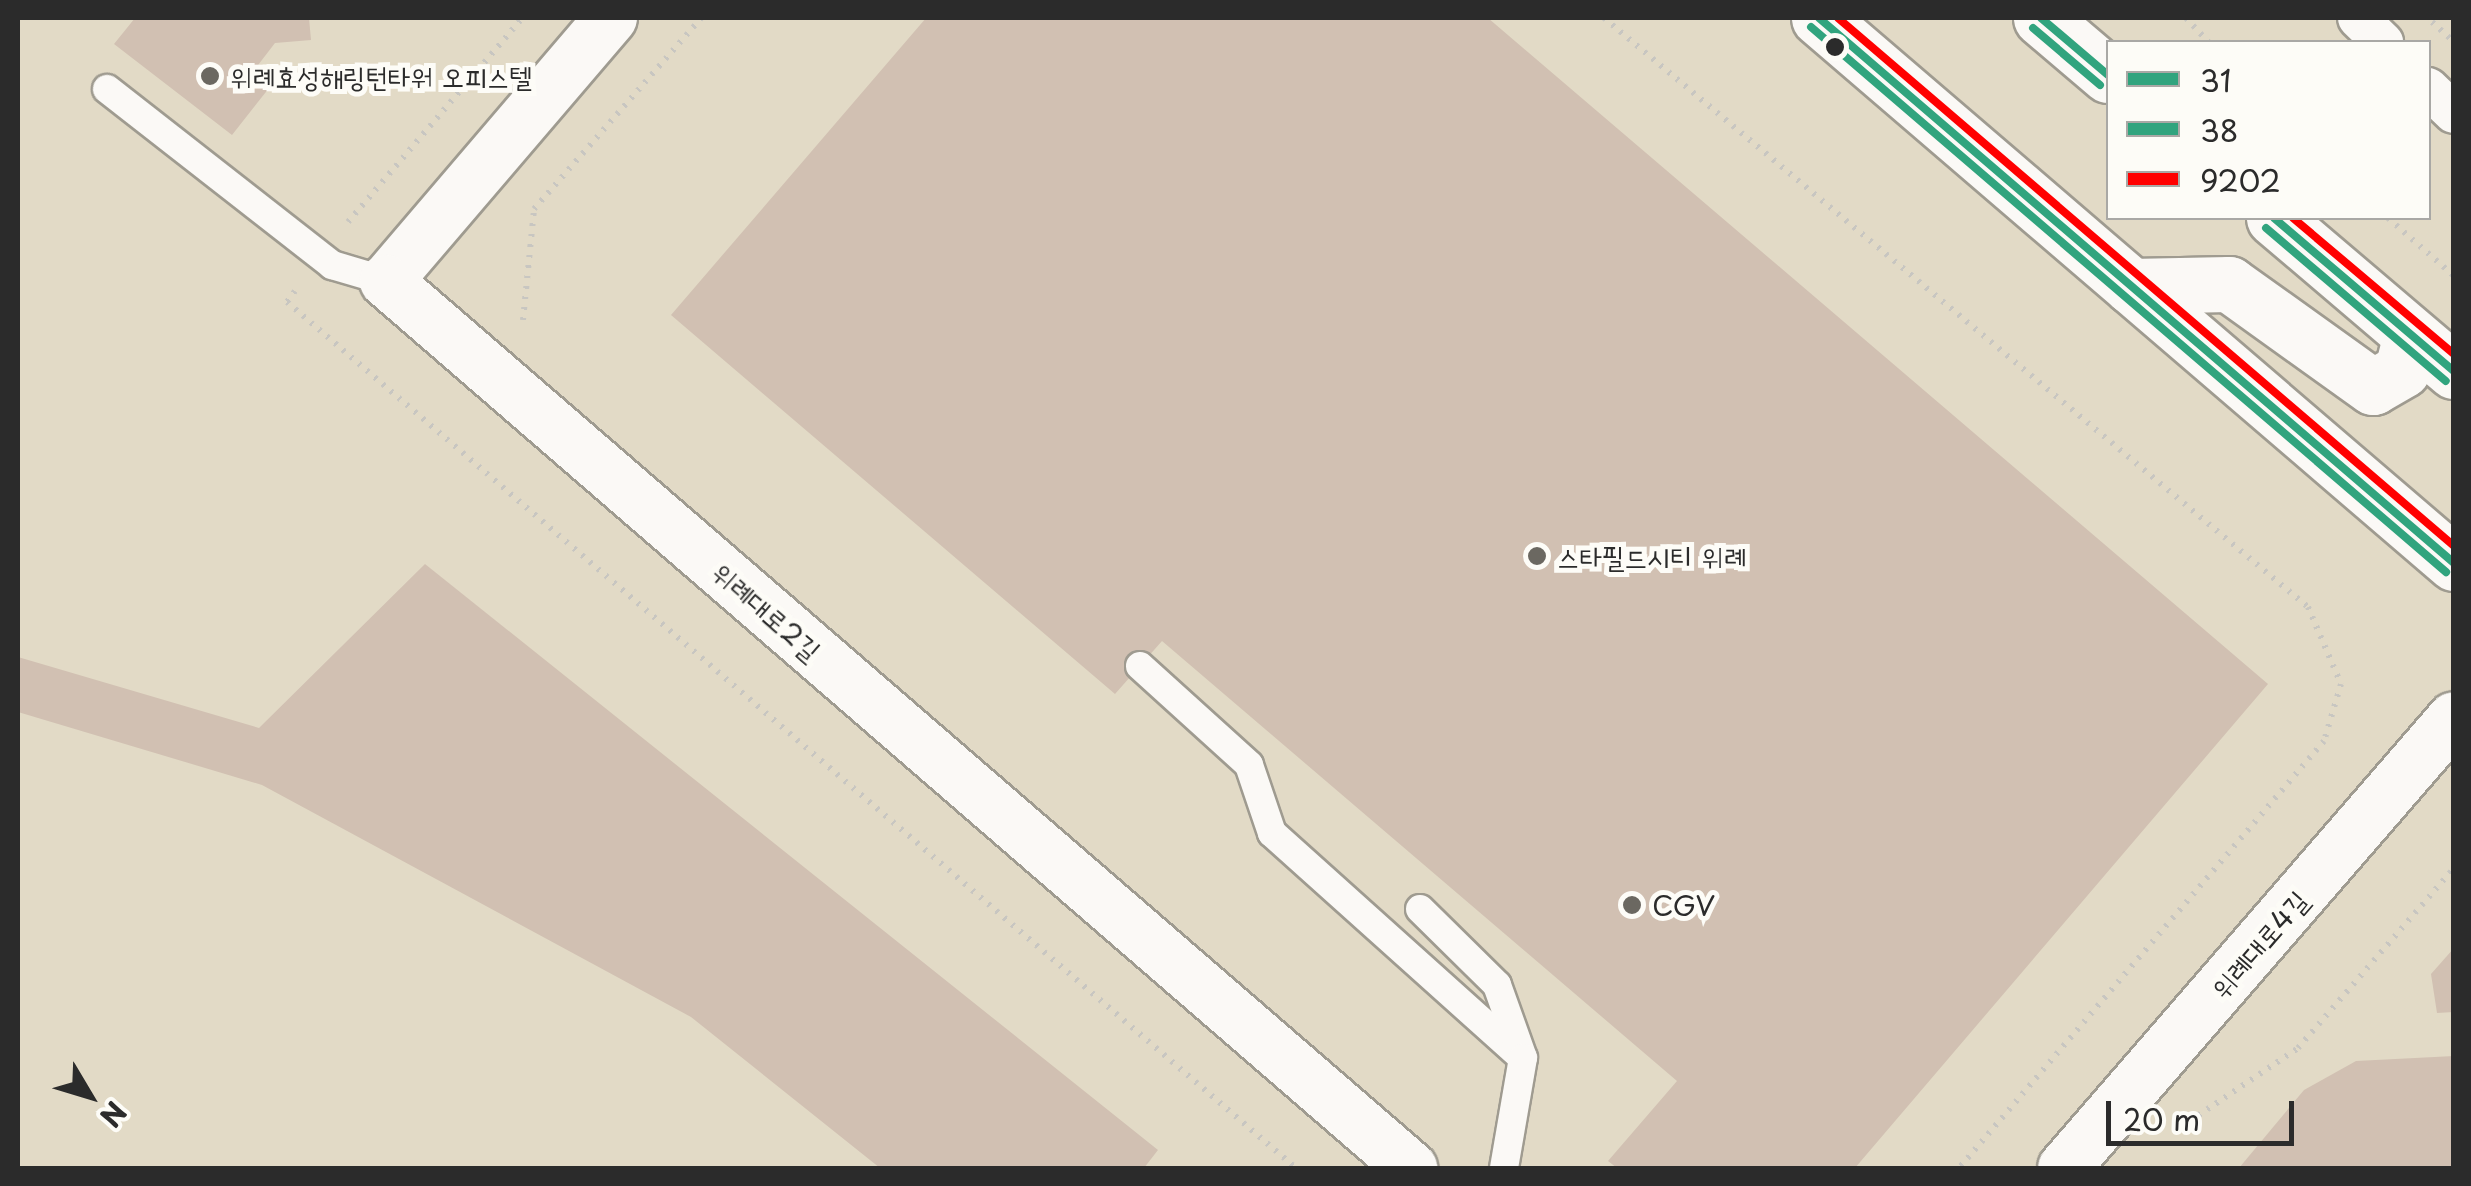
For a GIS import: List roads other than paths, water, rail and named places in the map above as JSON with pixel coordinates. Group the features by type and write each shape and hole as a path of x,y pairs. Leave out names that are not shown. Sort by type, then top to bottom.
{"main road":[{"path":"1819,18 2454,563"},
{"path":"2042,18 2106,73"},
{"path":"2276,220 2454,371"},
{"path":"2132,286 2229,284 2373,387 2402,370 2411,335"}],"street":[{"path":"386,282 612,18"},
{"path":"2358,18 2381,40"},
{"path":"2431,91 2454,113"},
{"name":"위례대로2길","path":"386,282 1410,1168"},
{"name":"위례대로4길","path":"2064,1168 2454,718"}],"lane":[{"path":"107,89 332,265 386,282"},
{"path":"1140,666 1249,764 1272,833 1523,1058"},
{"path":"1420,908 1497,985 1523,1058 1504,1168"}],"place":[{"name":"위례효성해링턴타워 오피스텔","path":"210,76"},
{"name":"스타필드시티 위례","path":"1537,556"},
{"name":"CGV","path":"1632,905"}]}
